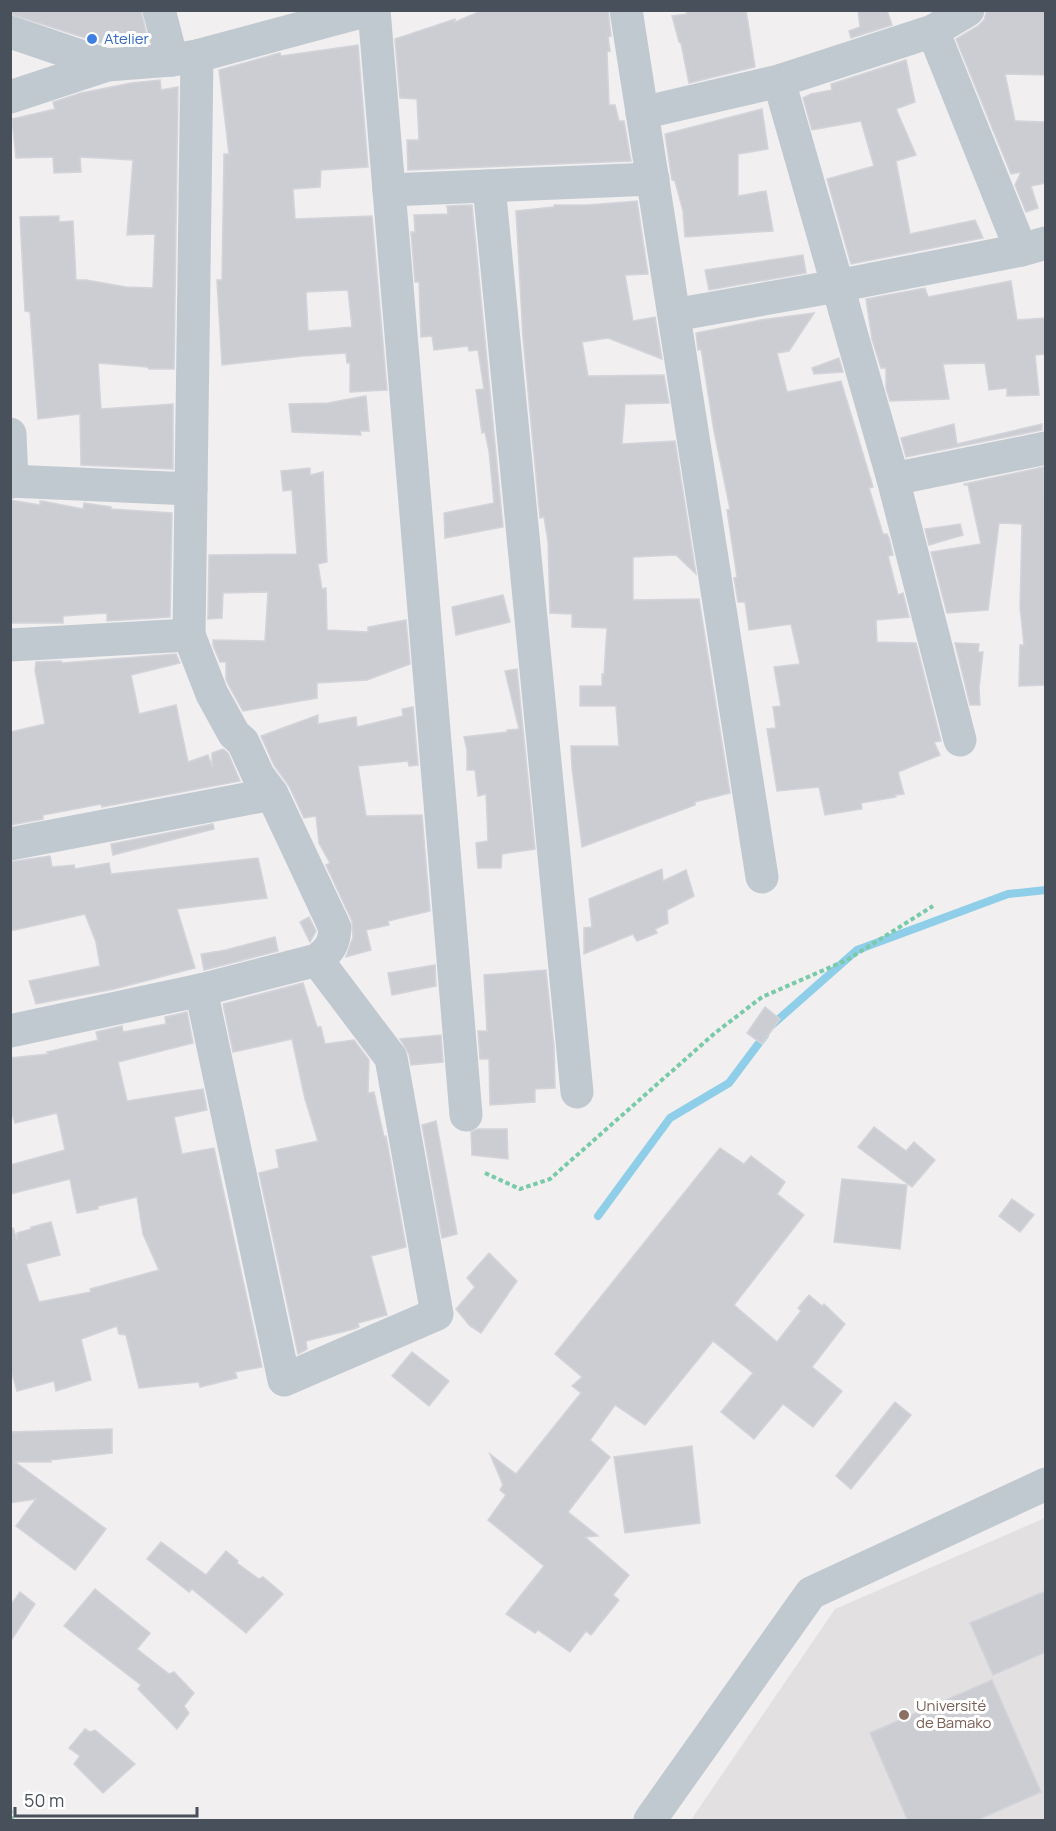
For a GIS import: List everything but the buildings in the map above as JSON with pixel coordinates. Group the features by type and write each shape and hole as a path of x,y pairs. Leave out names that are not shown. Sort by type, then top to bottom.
{"street":[{"path":"10,1031 201,990 317,960 331,949 334,941 335,928 272,794 258,775 243,742 234,734 212,694 189,635 191,489 184,58 159,10"},
{"path":"10,97 107,65 184,58 368,10"},
{"path":"374,10 466,1115"},
{"path":"626,10 762,877"},
{"path":"642,113 779,81 933,31 968,10"},
{"path":"674,315 837,286 1033,246 933,31"},
{"path":"10,32 107,65"},
{"path":"779,81 893,479 960,740"},
{"path":"389,190 652,179"},
{"path":"489,186 577,1092"},
{"path":"10,434 11,481 191,489"},
{"path":"893,479 1046,448"},
{"path":"10,645 189,635"},
{"path":"10,844 272,794"},
{"path":"201,990 284,1380 437,1314 391,1058 317,960"},
{"path":"650,1821 811,1593 1046,1484"}],"path":[{"path":"485,1173 520,1189 550,1179 715,1033 762,997 847,960 933,906"},
{"path":"10,1809 12,1821"}],"shaded area":[{"name":"Université de Bamako","path":"1045,1518 1045,1820 691,1820 835,1609"}],"waterway":[{"path":"772,1025 857,950 1008,894 1046,890"},
{"path":"598,1216 670,1118 729,1083 765,1035"}],"place":[{"name":"Atelier","path":"92,39"},
{"name":"Université de Bamako","path":"904,1715"}]}
